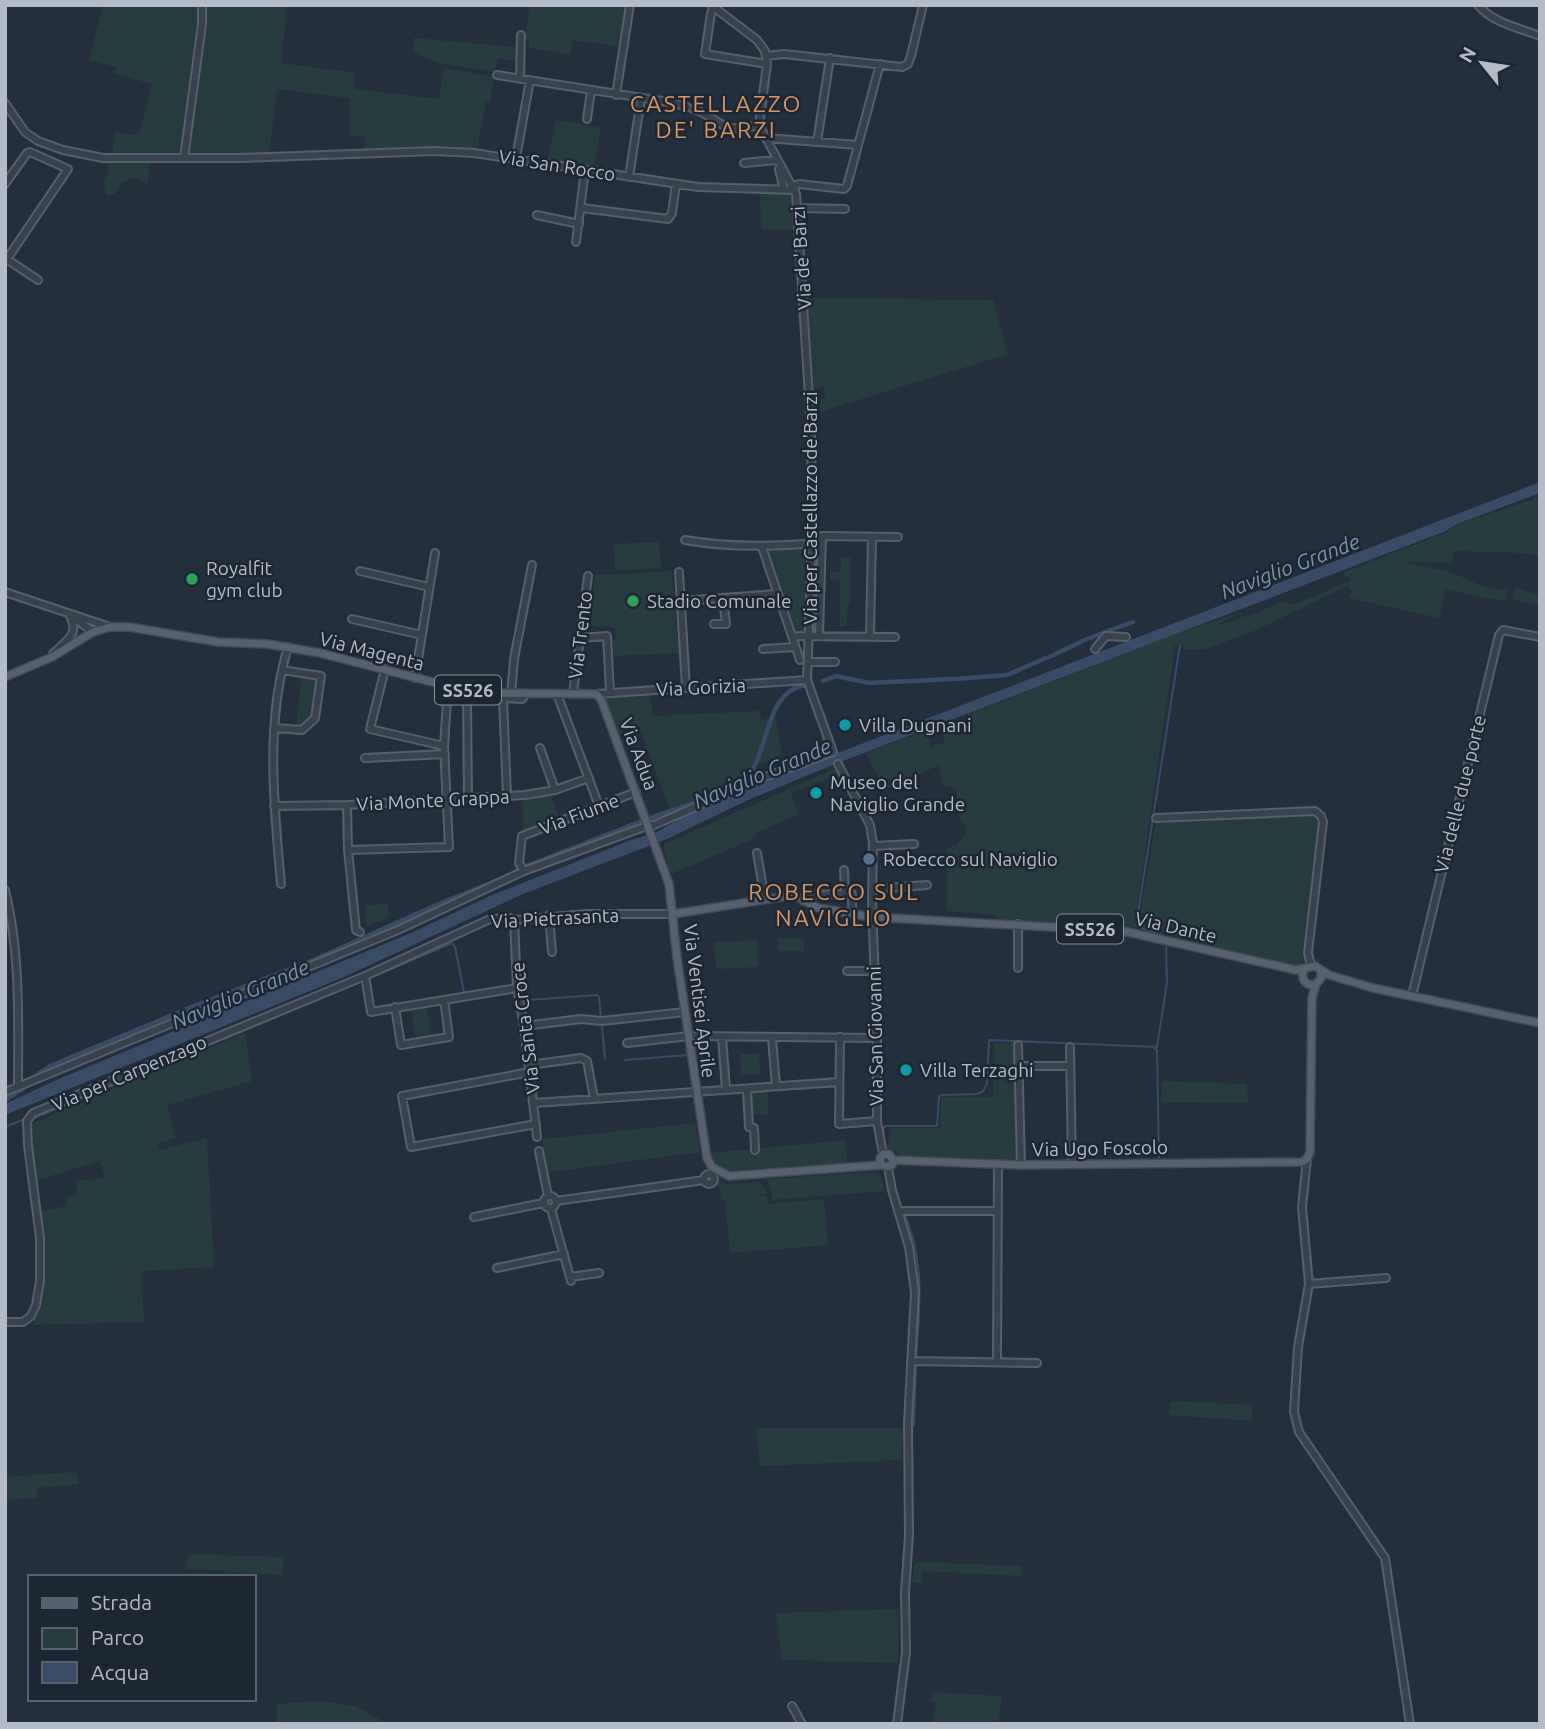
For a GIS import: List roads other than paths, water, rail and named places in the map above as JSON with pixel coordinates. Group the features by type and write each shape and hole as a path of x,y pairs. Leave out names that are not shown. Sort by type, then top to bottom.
{"main road":[{"name":"SS526","path":"5,677 52,657 90,633 110,627 129,627 218,642 288,648"},
{"name":"Via Magenta","path":"288,648 448,686 511,695 596,694"},
{"name":"Via Adua","path":"596,694 601,699 656,847"},
{"name":"Via Ventisei Aprile","path":"656,847 669,884 696,1092 707,1158 713,1172"},
{"name":"SS526","path":"686,911 765,899 800,898 818,908 872,917"},
{"path":"671,899 677,908 686,911"},
{"path":"673,914 686,911"},
{"name":"Via Dante","path":"872,917 1123,931 1290,969 1308,967"},
{"name":"SS526","path":"1308,967 1317,967 1319,979"},
{"path":"1307,1159 1310,1152 1312,1004 1307,984 1302,977 1308,967"},
{"name":"SS526","path":"1307,984 1319,979 1336,978 1540,1023"},
{"path":"1312,1004 1319,979"},
{"path":"713,1172 729,1176 885,1166 892,1165 890,1154 883,1154 879,1161 885,1166"},
{"name":"Via Ugo Foscolo","path":"893,1160 1021,1165 1302,1162 1307,1159"}],"street":[{"path":"184,159 202,24 202,5"},
{"path":"616,95 630,5"},
{"path":"766,56 777,53 902,67 908,64 923,5"},
{"path":"1478,5 1500,21 1540,36"},
{"path":"767,64 705,54 712,7 762,44 767,64 759,125 792,186"},
{"path":"520,79 521,35"},
{"path":"817,142 830,58"},
{"path":"765,138 858,145 880,64"},
{"path":"497,75 690,108 702,112 731,130 759,125"},
{"path":"516,158 530,80"},
{"path":"587,119 592,90"},
{"path":"629,177 641,99"},
{"name":"Via San Rocco","path":"5,103 28,134 50,146 103,158 241,158 435,151 516,158 676,184 780,188 799,184 844,189 858,145"},
{"path":"5,184 26,153 30,152 68,169 6,258 38,280"},
{"path":"744,163 776,160"},
{"path":"776,160 780,188"},
{"path":"576,242 582,208 584,170"},
{"path":"582,208 668,219 672,213 676,184"},
{"name":"Via de' Barzi","path":"792,186 798,208 807,336"},
{"path":"798,208 845,208"},
{"path":"537,215 579,224"},
{"name":"Via per Castellazzo de'Barzi","path":"807,336 811,428 810,662 807,680"},
{"path":"819,635 822,536 898,537"},
{"path":"870,636 872,537"},
{"path":"685,540 711,545 762,547 803,544"},
{"path":"762,547 800,660"},
{"path":"415,678 435,552"},
{"path":"511,695 514,659 532,565"},
{"path":"360,571 429,587"},
{"path":"678,572 686,688"},
{"name":"Via Trento","path":"573,693 588,576"},
{"path":"5,592 110,627"},
{"path":"680,601 778,594"},
{"path":"714,625 726,624 723,598"},
{"path":"68,614 90,633"},
{"path":"52,657 72,634 73,622 68,614"},
{"path":"352,619 422,635"},
{"path":"88,620 90,633"},
{"name":"Via delle due porte","path":"1412,996 1499,635 1503,630 1510,630 1540,637"},
{"path":"1095,649 1105,633 1126,637"},
{"path":"580,638 607,636 610,692"},
{"path":"792,636 895,637"},
{"path":"763,649 795,647"},
{"path":"281,884 274,806 276,728 282,670 288,648"},
{"path":"810,662 835,663"},
{"path":"385,669 370,729 444,746"},
{"path":"276,728 302,730 315,718 321,676 282,670"},
{"path":"5,1092 398,930 523,869 650,828 760,779 833,752 807,680"},
{"name":"Via Gorizia","path":"596,694 807,680"},
{"path":"348,850 449,847 444,746 450,697 448,686"},
{"path":"557,694 599,806"},
{"name":"Via Magenta","path":"450,697 522,699 525,695"},
{"path":"467,697 468,798"},
{"path":"503,699 507,796"},
{"path":"540,748 555,790"},
{"path":"365,758 445,754"},
{"name":"Via San Giovanni","path":"838,764 870,825 873,846 877,1121 883,1154"},
{"name":"Via Monte Grappa","path":"274,806 347,805 507,796 555,790 589,778"},
{"name":"Via Fiume","path":"523,869 519,863 522,836 636,792"},
{"path":"347,805 348,850 356,930 360,932"},
{"path":"1156,818 1315,811 1319,813 1323,822 1308,967"},
{"path":"873,846 914,844"},
{"path":"757,853 765,899"},
{"path":"844,870 845,894"},
{"path":"872,889 927,886"},
{"path":"5,890 18,960 18,1087"},
{"path":"800,898 808,895 852,894 852,913"},
{"path":"660,914 674,923"},
{"name":"Via Pietrasanta","path":"365,976 490,919 514,920 549,915 673,914"},
{"path":"549,915 552,952"},
{"name":"Via Santa Croce","path":"514,920 517,988 530,1069 537,1137"},
{"path":"1017,968 1018,924"},
{"path":"847,971 875,971"},
{"path":"365,976 371,1012 517,988"},
{"name":"Via per Carpenzago","path":"5,1322 23,1322 31,1316 36,1305 40,1281 40,1238 28,1146 28,1119 365,976"},
{"path":"395,1007 401,1045 449,1037 444,1000"},
{"path":"524,1026 685,1012"},
{"path":"627,1043 689,1036 877,1038"},
{"path":"722,1037 726,1089"},
{"path":"840,1037 839,1124 877,1121"},
{"path":"772,1038 776,1086"},
{"path":"1018,1045 1021,1165"},
{"path":"1070,1047 1072,1164"},
{"path":"536,1124 411,1147 402,1096 582,1058 587,1061 594,1098"},
{"path":"1019,1066 1070,1066"},
{"path":"534,1103 839,1082"},
{"path":"747,1089 749,1127 754,1128 755,1150"},
{"path":"474,1217 543,1203 548,1196 539,1151"},
{"path":"1307,1159 1302,1207 1309,1284 1298,1347 1294,1412 1299,1432 1385,1558 1410,1724"},
{"path":"997,1361 998,1164"},
{"path":"885,1166 909,1247 914,1277 907,1460 909,1535 905,1593 906,1652 897,1724"},
{"path":"556,1201 704,1180 706,1184 712,1183 713,1172"},
{"path":"548,1196 552,1196 556,1201 555,1207 551,1209"},
{"path":"543,1203 551,1209 570,1279 599,1273"},
{"path":"898,1210 998,1211"},
{"path":"497,1268 564,1254"},
{"path":"1309,1284 1386,1278"},
{"path":"911,1361 1037,1363"},
{"path":"792,1706 803,1724"}],"water":[{"path":"1540,482 1540,493 835,764 748,800 667,839 523,894 342,978 5,1115 5,1104 61,1078 411,933 490,896 655,833 681,818 817,761"}],"waterway":[{"path":"1105,632 1133,622"},
{"path":"1090,638 1103,633"},
{"path":"1049,657 1087,639"},
{"path":"1164,936 1136,926 1180,645"},
{"path":"955,679 1007,675 1046,658"},
{"path":"823,681 836,676 869,683 953,679"},
{"name":"Naviglio Grande","path":"717,794 747,778 756,763 770,721 783,697 794,689 807,685"},
{"name":"Naviglio Grande","path":"650,818 709,798"},
{"path":"509,876 524,867 642,821"},
{"name":"Naviglio Grande","path":"38,1074 50,1066 314,960 498,880"},
{"path":"370,978 452,943 464,992"},
{"path":"884,1137 885,1126 937,1126 941,1095 977,1094 983,1091 987,1084 989,1040 1157,1047 1167,982 1166,944"},
{"path":"32,1119 360,982"},
{"path":"528,1000 597,995 601,1018"},
{"path":"602,1026 605,1059"},
{"path":"1154,1048 1157,1050 1159,1160"},
{"path":"694,1054 697,1065"},
{"path":"625,1060 688,1055"},
{"path":"5,1100 24,1088"},
{"path":"5,1127 25,1119"},
{"path":"904,1213 911,1231 918,1266 916,1357"},
{"path":"914,1425 916,1364"}],"place":[{"name":"Royalfit gym club","path":"192,579"},
{"name":"Stadio Comunale","path":"633,601"},
{"name":"Villa Dugnani","path":"845,725"},
{"name":"Museo del Naviglio Grande","path":"816,793"},
{"name":"Robecco sul Naviglio","path":"869,859"},
{"name":"Villa Terzaghi","path":"906,1070"}],"district":[{"name":"CASTELLAZZO DE' BARZI","path":"716,116"},
{"name":"ROBECCO SUL NAVIGLIO","path":"834,904"}]}
